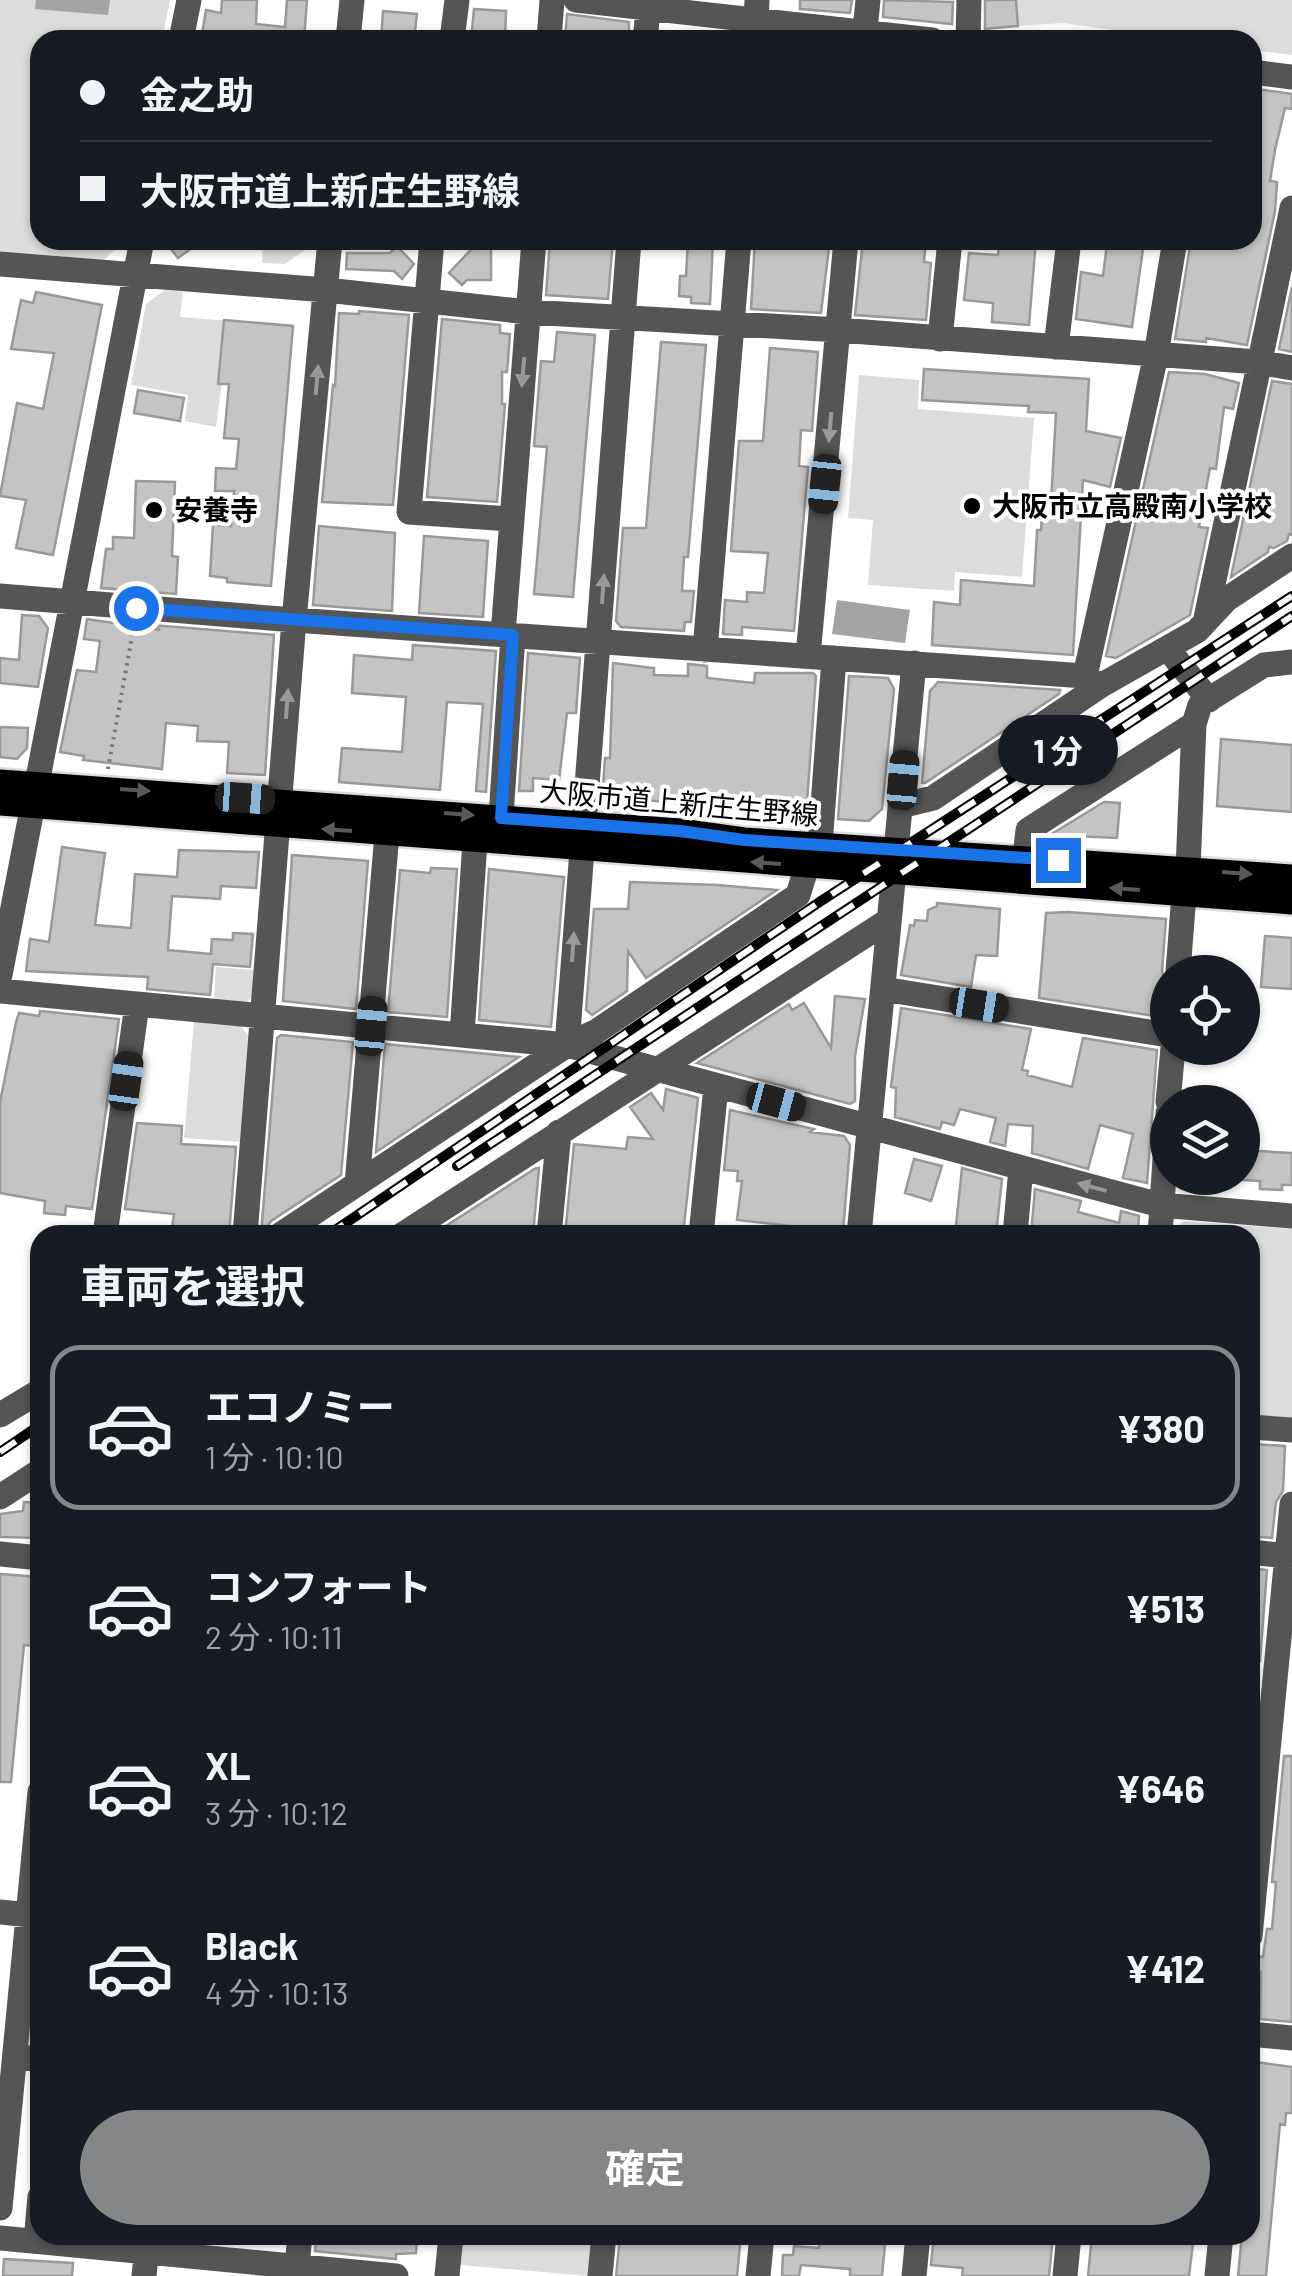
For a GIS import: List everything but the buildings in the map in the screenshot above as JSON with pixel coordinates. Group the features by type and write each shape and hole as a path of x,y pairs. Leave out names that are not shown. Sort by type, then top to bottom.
{"main road":[{"name":"大阪市道上新庄生野線","path":"0,782 36,795 280,814 501,818 582,836"},
{"name":"大阪市道上新庄生野線","path":"0,803 104,788 387,834 475,841 582,836 1186,882 1292,876"},
{"name":"大阪市道上新庄生野線","path":"895,860 1025,857 1292,902"}],"street":[{"path":"183,30 189,0"},
{"path":"349,30 352,0"},
{"path":"453,30 456,0"},
{"path":"549,30 552,0"},
{"path":"576,0 648,4 824,30"},
{"path":"866,30 868,0"},
{"path":"968,30 970,0"},
{"path":"647,30 648,4"},
{"path":"1262,73 1292,77"},
{"path":"1206,618 1292,208"},
{"path":"0,975 140,250"},
{"path":"246,1225 294,620 329,250"},
{"path":"431,250 409,512 510,519"},
{"path":"501,818 510,519 533,250"},
{"path":"566,1045 628,250"},
{"path":"705,650 739,250"},
{"path":"295,1225 798,895 813,855 845,250"},
{"path":"940,339 949,250"},
{"path":"1056,347 1068,250"},
{"path":"1093,681 1173,250"},
{"path":"0,264 425,299 528,312 839,330 1258,362 1292,368"},
{"path":"900,806 933,798 1093,681 1198,631 1227,599 1292,556"},
{"path":"0,596 914,664 1093,681"},
{"path":"1167,648 1209,700"},
{"path":"1180,955 1194,724 1200,705 1264,665 1292,662"},
{"path":"859,1225 914,664"},
{"path":"1025,857 1028,830 1194,724"},
{"path":"358,1184 387,834"},
{"path":"462,1035 475,841"},
{"path":"417,1225 889,920"},
{"path":"883,990 1150,1031"},
{"path":"0,991 566,1045 1160,1206 1292,1216"},
{"path":"106,1225 137,1004"},
{"path":"702,1225 716,1086"},
{"path":"550,1225 559,1132"},
{"path":"1016,1225 1021,1168"},
{"path":"1160,1225 1161,1195"},
{"path":"6,1408 30,1396"},
{"path":"1260,1428 1292,1430"},
{"path":"0,1497 30,1478"},
{"path":"1260,1819 1292,1504"},
{"path":"1260,1553 1287,1556"},
{"path":"0,1554 30,1557"},
{"path":"0,1912 30,1915"},
{"path":"0,2208 6,2088 27,2058 10,2012 30,1931"},
{"path":"1260,2035 1292,2038"},
{"path":"0,2238 30,2240"},
{"path":"121,2245 146,2254 297,2271 396,2276"},
{"path":"297,2271 299,2245"},
{"path":"447,2276 450,2245"},
{"path":"600,2276 603,2245"},
{"path":"758,2276 761,2245"},
{"path":"914,2276 917,2245"},
{"path":"1065,2276 1068,2245"},
{"path":"1217,2276 1220,2245"}],"path":[{"path":"104,788 136,608"}],"shaded area":[{"path":"0,0 170,0 164,30 30,30 30,250 114,250 104,260 0,251"},
{"path":"36,0 110,0 108,15 35,9"},
{"path":"1016,0 1292,0 1292,55 1262,51 1262,30 1113,30 1063,23 1018,26"},
{"path":"263,250 305,250 285,264 262,263"},
{"path":"165,290 183,292 180,317 230,321 216,427 185,421 188,395 131,385 146,304"},
{"path":"859,375 919,380 918,409 1034,418 1022,577 955,572 954,591 868,585 873,520 848,518"},
{"path":"837,600 910,610 905,643 832,634"},
{"path":"216,967 254,970 252,997 246,1003 214,1001"},
{"path":"194,1021 241,1026 248,1036 240,1142 184,1138"},
{"path":"1183,1221 1238,1225 1179,1225"},
{"path":"1260,1227 1292,1229 1292,1421 1260,1419"},
{"path":"30,1986 30,2047 24,2047"},
{"path":"462,2245 591,2245 589,2276 460,2265"}],"railway":[{"path":"343,1225 821,901 1292,596"},
{"path":"457,1166 1292,616"},
{"path":"0,1452 30,1432"}],"place":[{"name":"大阪市立高殿南小学校","path":"972,506"},
{"name":"安養寺","path":"154,510"}],"route":[{"path":"136,608 513,635 501,818 680,831 744,840 1058,860"}]}
